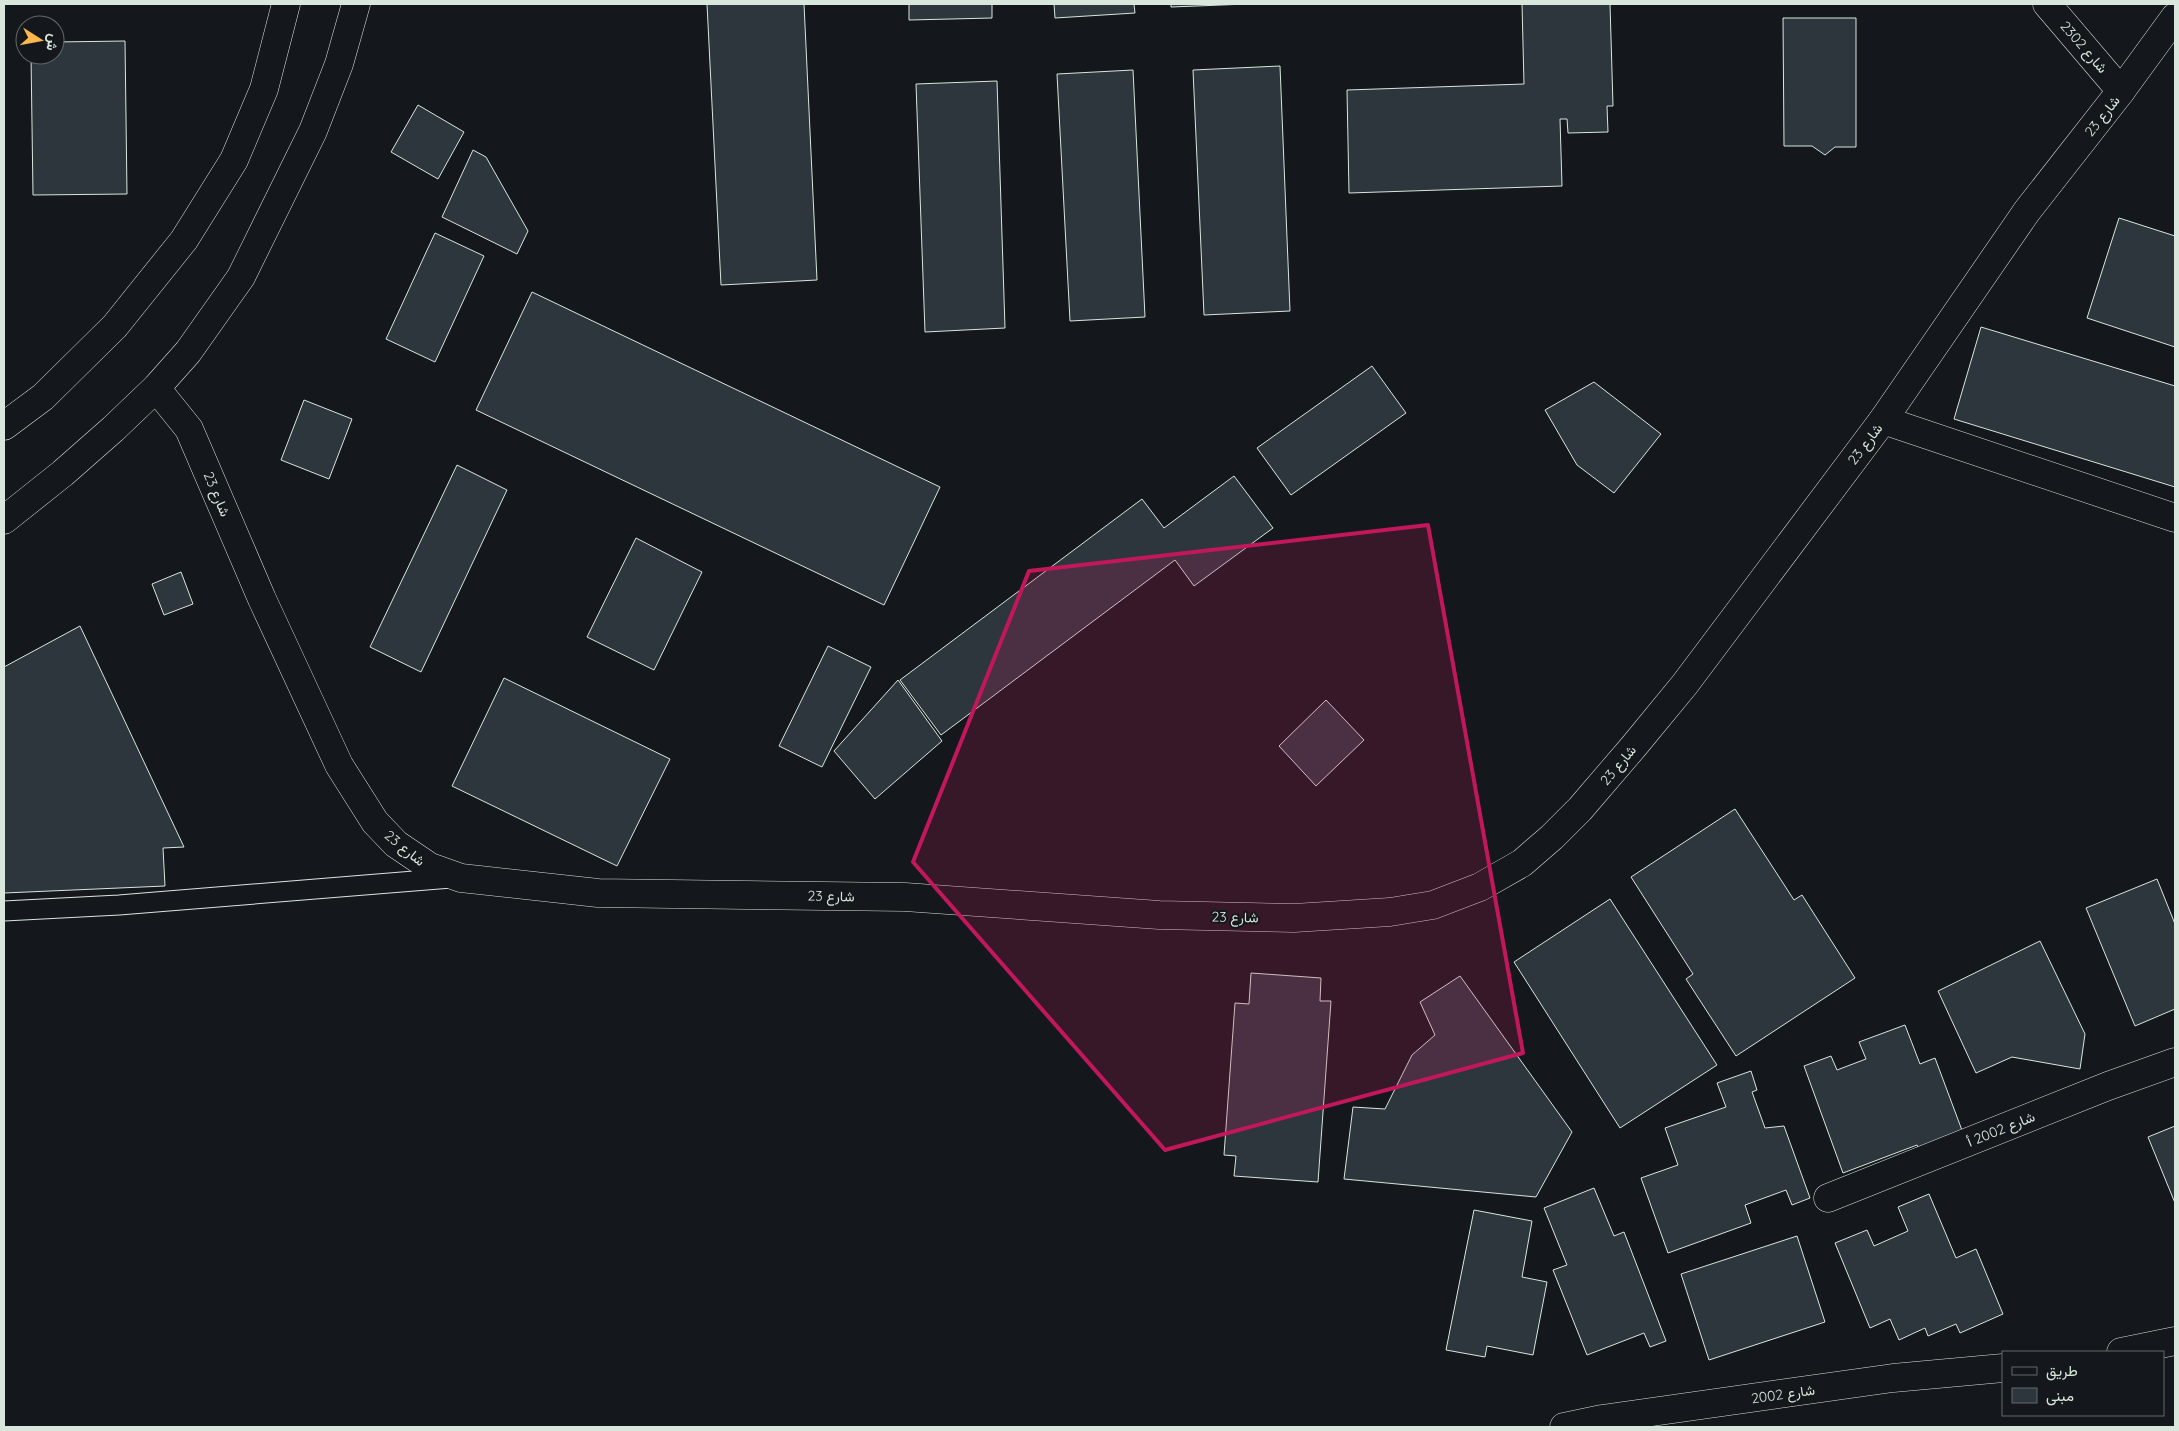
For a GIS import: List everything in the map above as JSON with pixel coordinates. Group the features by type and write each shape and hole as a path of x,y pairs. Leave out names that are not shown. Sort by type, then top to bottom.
{"main road":[{"path":"4,426 42,397 115,326 184,240 234,160 264,89 286,4"},
{"path":"4,520 70,467 156,388 188,352 241,277 313,131 339,64 356,4"},
{"name":"شارع 2302","path":"2047,4 2121,91"},
{"name":"شارع 23","path":"156,388 190,428 262,599 339,765 361,803 375,822 396,844 430,868 461,878 598,893 905,897 1159,915 1294,918 1390,912 1433,905 1480,887 1522,863 1552,837 1580,809 1685,684 1884,420 2027,212 2121,91 2175,17"},
{"path":"1884,420 2175,518"},
{"name":"شارع 2002 أ","path":"1828,1198 2108,1086 2175,1062"},
{"path":"2125,1351 2175,1341"},
{"name":"شارع 2002","path":"1564,1427 1893,1378 2002,1368"}],"lane":[{"path":"4,912 119,905 461,878"}],"highlighted area":[{"path":"1428,525 1523,1053 1165,1150 913,862 1029,571"}],"building":[{"path":"707,4 804,4 817,280 721,285"},
{"path":"909,4 992,4 992,18 909,20"},
{"path":"1054,4 1134,4 1135,13 1055,18"},
{"path":"1171,4 1247,4 1171,7"},
{"path":"1522,4 1610,4 1613,106 1607,106 1608,132 1568,133 1567,119 1560,119 1562,186 1349,193 1347,90 1524,84"},
{"path":"1783,18 1856,18 1856,147 1835,147 1825,155 1812,146 1784,146"},
{"path":"125,41 127,194 33,195 31,65 65,65 65,42"},
{"path":"1280,66 1290,311 1204,315 1193,70"},
{"path":"1133,70 1145,317 1070,321 1057,74"},
{"path":"997,81 1005,328 925,332 916,84"},
{"path":"418,105 464,132 438,179 391,152"},
{"path":"473,150 486,157 528,231 517,254 442,217"},
{"path":"2119,218 2175,236 2175,347 2087,318"},
{"path":"435,233 484,256 435,362 386,339"},
{"path":"532,292 940,487 884,605 476,410"},
{"path":"1981,327 2175,386 2175,487 1954,419"},
{"path":"1372,366 1406,413 1291,495 1257,448"},
{"path":"1594,382 1661,434 1614,493 1577,465 1545,410"},
{"path":"304,400 352,419 329,479 281,460"},
{"path":"457,465 507,490 421,672 370,647"},
{"path":"1234,476 1273,528 1194,586 1175,560 941,735 900,680 1142,499 1164,528"},
{"path":"636,538 702,572 654,670 587,637"},
{"path":"181,572 193,604 164,615 152,584"},
{"path":"80,626 184,847 163,848 165,886 4,893 4,667"},
{"path":"828,646 871,667 822,767 779,746"},
{"path":"504,678 670,759 617,866 452,786"},
{"path":"898,680 942,741 875,799 834,751"},
{"path":"1326,700 1364,740 1316,786 1279,746"},
{"path":"1735,809 1794,900 1802,895 1855,978 1736,1056 1686,979 1693,974 1631,877"},
{"path":"2157,879 2175,924 2175,1009 2135,1026 2086,908"},
{"path":"1610,899 1717,1065 1620,1128 1514,962"},
{"path":"2040,941 2085,1034 2080,1069 2012,1057 1976,1073 1938,991"},
{"path":"1251,973 1321,978 1320,1001 1331,1001 1318,1182 1234,1176 1236,1156 1224,1155 1235,1003 1249,1004"},
{"path":"1460,976 1572,1132 1536,1197 1344,1179 1353,1107 1385,1109 1412,1055 1435,1035 1420,1002"},
{"path":"1905,1025 1920,1064 1935,1058 1966,1141 1922,1157 1917,1145 1843,1173 1804,1066 1831,1056 1837,1070 1866,1059 1859,1042"},
{"path":"1751,1071 1757,1090 1752,1092 1765,1128 1784,1126 1810,1198 1792,1205 1786,1190 1745,1205 1751,1223 1668,1253 1641,1178 1678,1165 1665,1128 1726,1107 1717,1083"},
{"path":"2175,1126 2175,1203 2148,1137"},
{"path":"1594,1188 1614,1236 1624,1232 1666,1341 1650,1347 1644,1333 1587,1355 1553,1270 1567,1265 1544,1208"},
{"path":"1929,1194 1956,1258 1976,1249 2003,1314 1960,1333 1956,1324 1928,1336 1925,1328 1899,1340 1890,1319 1870,1328 1835,1243 1867,1230 1874,1246 1908,1231 1898,1207"},
{"path":"1474,1210 1532,1221 1522,1277 1547,1282 1533,1355 1487,1346 1485,1357 1446,1350"},
{"path":"1797,1236 1825,1322 1709,1360 1681,1274"}]}
